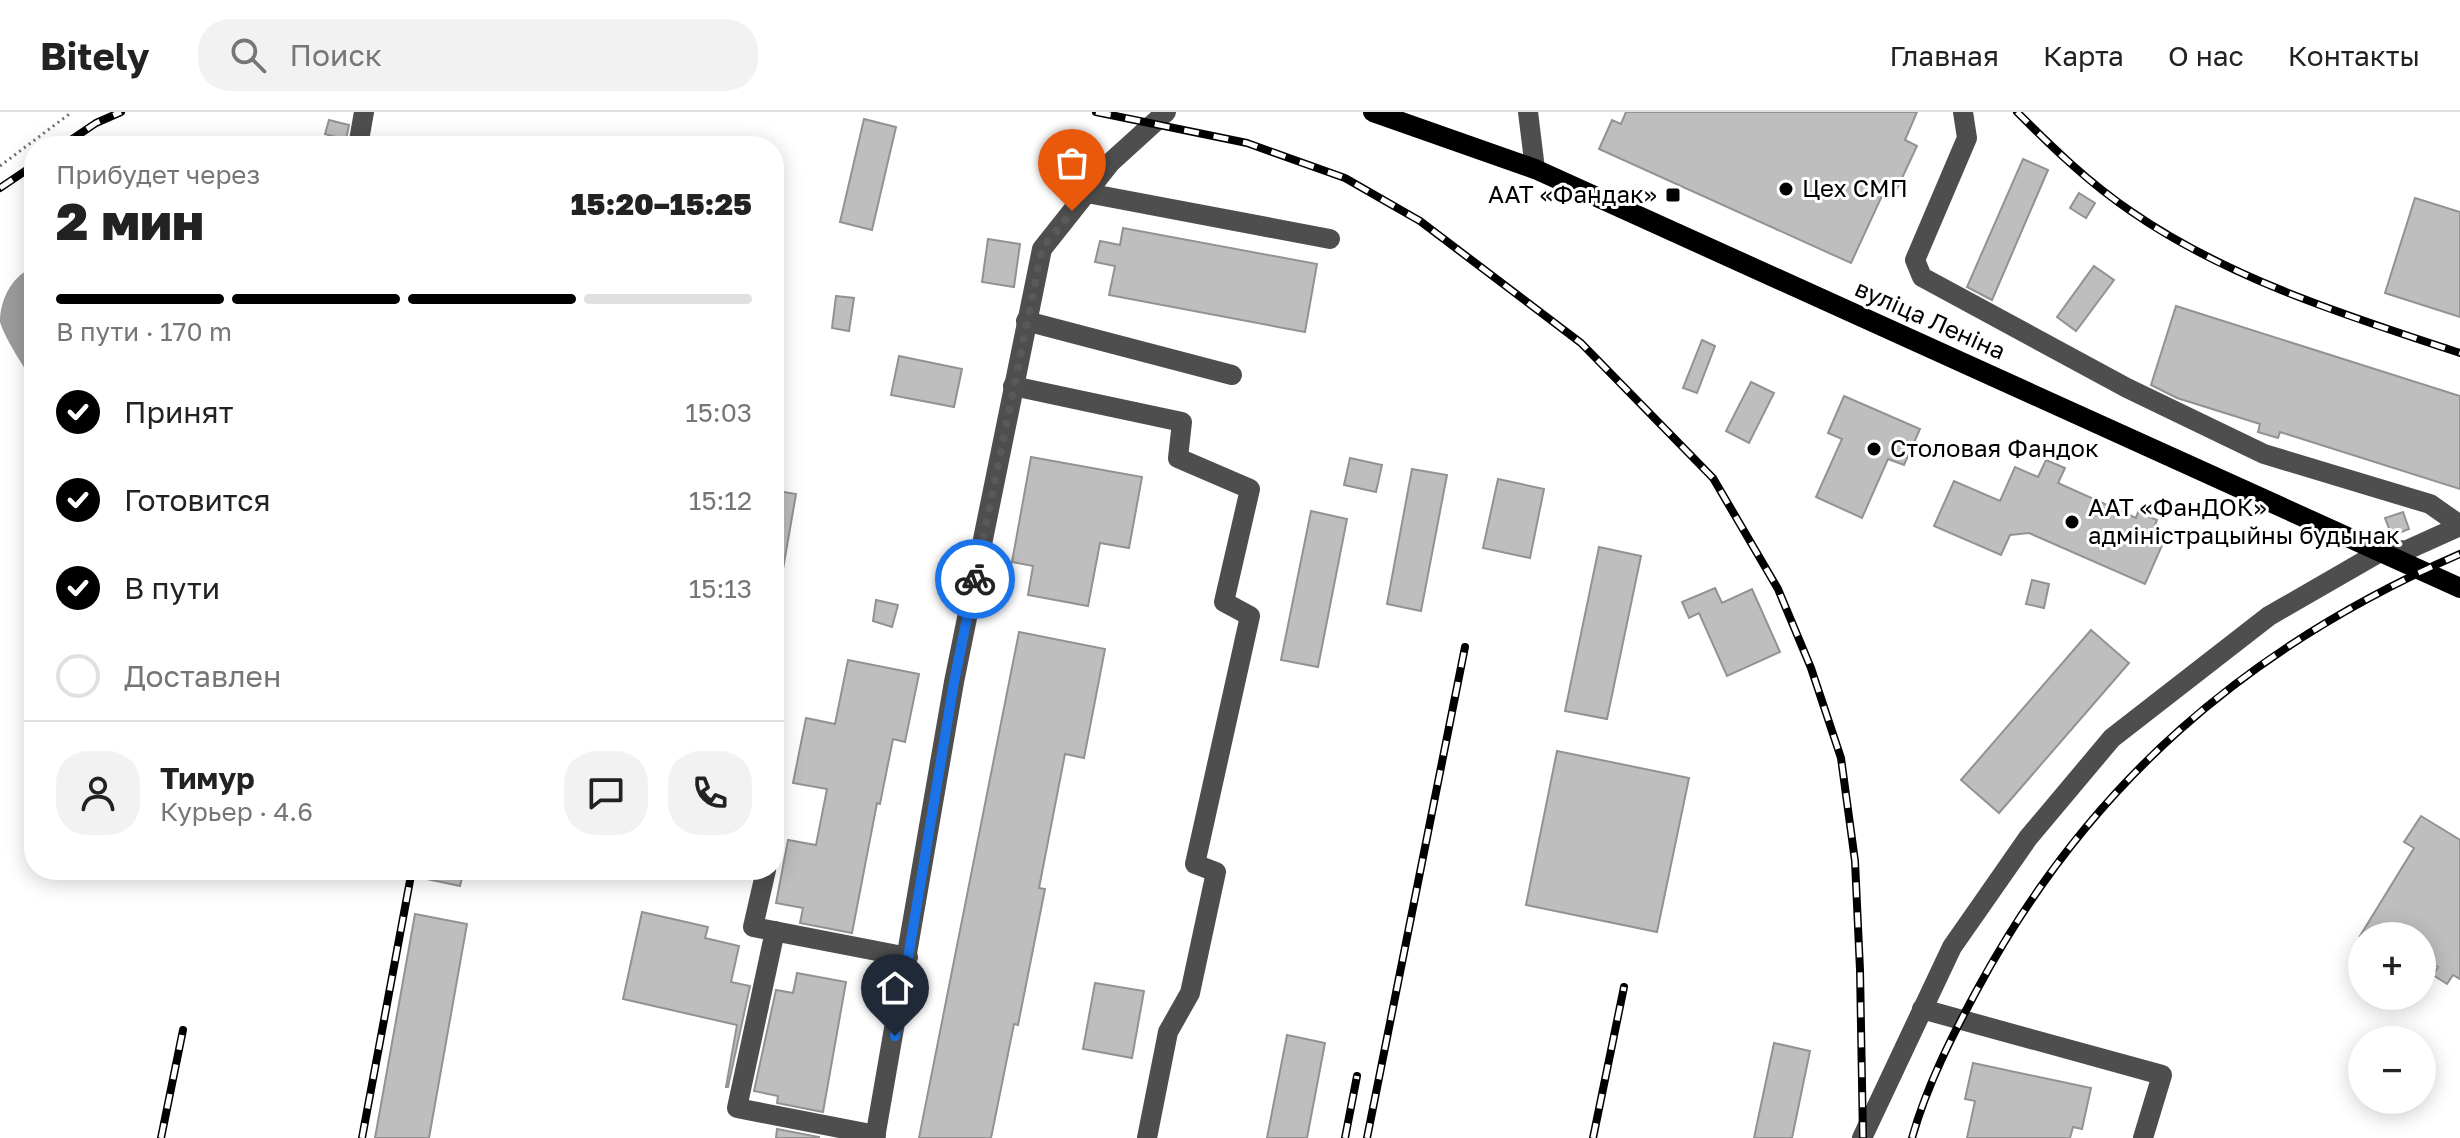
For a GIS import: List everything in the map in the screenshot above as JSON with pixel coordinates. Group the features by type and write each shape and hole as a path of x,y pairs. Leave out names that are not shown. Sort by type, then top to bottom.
{"main road":[{"name":"вуліца Леніна","path":"1373,112 1535,169 2460,588"}],"street":[{"path":"360,136 364,112"},
{"path":"775,931 737,1108 876,1136 954,682 1042,249 1111,162 1166,112"},
{"path":"1528,112 1535,169"},
{"path":"1862,1138 1952,947 2028,838 2112,738 2269,616 2380,552 2407,550 2460,525 2430,504 2264,454 2127,388 1922,277 1915,260 1967,138 1963,112"},
{"path":"1087,193 1330,239"},
{"path":"1026,321 1232,375"},
{"path":"1013,386 1182,422 1178,458 1250,489 1224,602 1250,616 1195,864 1216,872 1190,993 1168,1032 1147,1138"},
{"path":"764,880 753,927 908,957"},
{"path":"1922,1009 2162,1075 2143,1138"}],"path":[{"path":"40,136 72,112"},
{"path":"0,166 24,148"}],"shaded area":[{"path":"24,273 24,367 0,322 2,304 9,288"}],"building":[{"name":"Цех СМП","path":"1626,112 1917,112 1905,140 1917,146 1896,191 1886,187 1851,263 1599,149 1612,120 1621,124"},
{"path":"864,119 896,127 872,230 840,222"},
{"path":"329,120 349,125 347,136 325,134"},
{"path":"2023,159 2048,170 1992,300 1967,287"},
{"path":"2079,193 2095,203 2086,218 2070,208"},
{"path":"2415,198 2460,212 2460,317 2385,293"},
{"path":"1123,228 1317,264 1305,332 1109,295 1115,266 1095,262 1100,241 1120,245"},
{"path":"988,239 1020,244 1014,287 982,282"},
{"path":"2094,266 2114,280 2076,331 2057,317"},
{"path":"836,296 854,298 849,331 832,328"},
{"path":"2176,306 2460,396 2460,489 2280,432 2278,438 2258,432 2260,424 2177,398 2151,385"},
{"path":"1702,340 1715,346 1697,393 1683,388"},
{"path":"899,356 962,369 954,407 891,395"},
{"path":"1751,382 1774,393 1749,443 1726,431"},
{"name":"Столовая Фандок","path":"1844,396 1920,429 1904,465 1888,459 1862,518 1816,497 1842,439 1828,433"},
{"path":"1031,457 1142,477 1129,548 1100,543 1088,606 1028,595 1033,566 1012,562"},
{"path":"1350,458 1382,465 1376,492 1344,485"},
{"path":"2046,460 2065,468 2058,483 2136,518 2138,512 2157,520 2154,528 2167,534 2145,584 2029,533 2010,535 2001,555 1934,526 1954,481 2000,501 2015,467 2038,477"},
{"path":"1412,469 1447,475 1421,611 1387,604"},
{"path":"1498,479 1544,489 1530,558 1483,548"},
{"path":"784,492 796,494 784,563"},
{"path":"1311,511 1347,519 1318,667 1281,660"},
{"path":"2403,512 2409,529 2392,536 2385,518"},
{"path":"1599,547 1641,556 1607,719 1565,711"},
{"path":"2032,580 2049,584 2044,608 2026,604"},
{"path":"1715,588 1722,603 1752,589 1780,652 1727,676 1699,613 1689,618 1682,602"},
{"path":"876,600 898,605 892,627 873,621"},
{"path":"2091,630 2129,663 1999,813 1961,780"},
{"path":"1019,632 1105,649 1084,758 1065,754 1039,888 1045,889 1018,1025 1014,1024 991,1138 919,1138"},
{"path":"848,660 919,674 905,742 893,739 880,804 877,803 852,933 800,923 803,908 776,903 780,880 784,880 788,840 816,845 827,789 793,783 806,718 835,724"},
{"path":"1557,751 1689,778 1657,932 1526,905"},
{"path":"2421,816 2460,840 2460,979 2453,975 2447,984 2436,977 2436,922 2369,922 2414,848 2404,842"},
{"path":"431,880 462,880 460,886"},
{"path":"642,912 708,927 705,938 739,946 731,982 750,986 728,1087 737,1025 623,999"},
{"path":"415,914 467,924 429,1138 375,1138"},
{"path":"797,973 846,982 823,1112 777,1103 778,1096 754,1091 776,990 793,993"},
{"path":"1095,983 1144,991 1132,1058 1083,1049"},
{"path":"1287,1035 1325,1043 1307,1138 1267,1138"},
{"path":"1774,1043 1810,1051 1792,1138 1754,1138"},
{"path":"1973,1063 2091,1088 2082,1129 2073,1127 2070,1138 1967,1138 1975,1101 1965,1099"},
{"path":"777,1129 819,1137 819,1138 776,1138"}],"railway":[{"path":"77,136 121,112"},
{"path":"1096,112 1247,143 1345,178 1420,221 1581,343 1713,478 1778,589 1811,668 1841,758 1855,861 1863,1138"},
{"path":"2017,112 2101,189 2169,236 2290,294 2460,353"},
{"path":"0,188 24,172"},
{"path":"1912,1138 1925,1099 1950,1043 2022,914 2070,847 2123,785 2181,729 2243,678 2310,632 2383,591 2460,554"},
{"path":"1367,1138 1465,647"},
{"path":"362,1138 410,880"},
{"path":"1593,1138 1624,987"},
{"path":"161,1138 183,1030"},
{"path":"1345,1138 1357,1076"}],"way so far":[{"path":"975,579 1042,249 1072,211"}],"place":[{"name":"Цех СМП","path":"1786,189"},
{"name":"ААТ «Фандак»","path":"1673,195"},
{"name":"Столовая Фандок","path":"1874,449"},
{"name":"ААТ «ФанДОК» адміністрацыйны будынак","path":"2072,522"}],"route":[{"path":"895,1036 954,682 975,579"}]}
